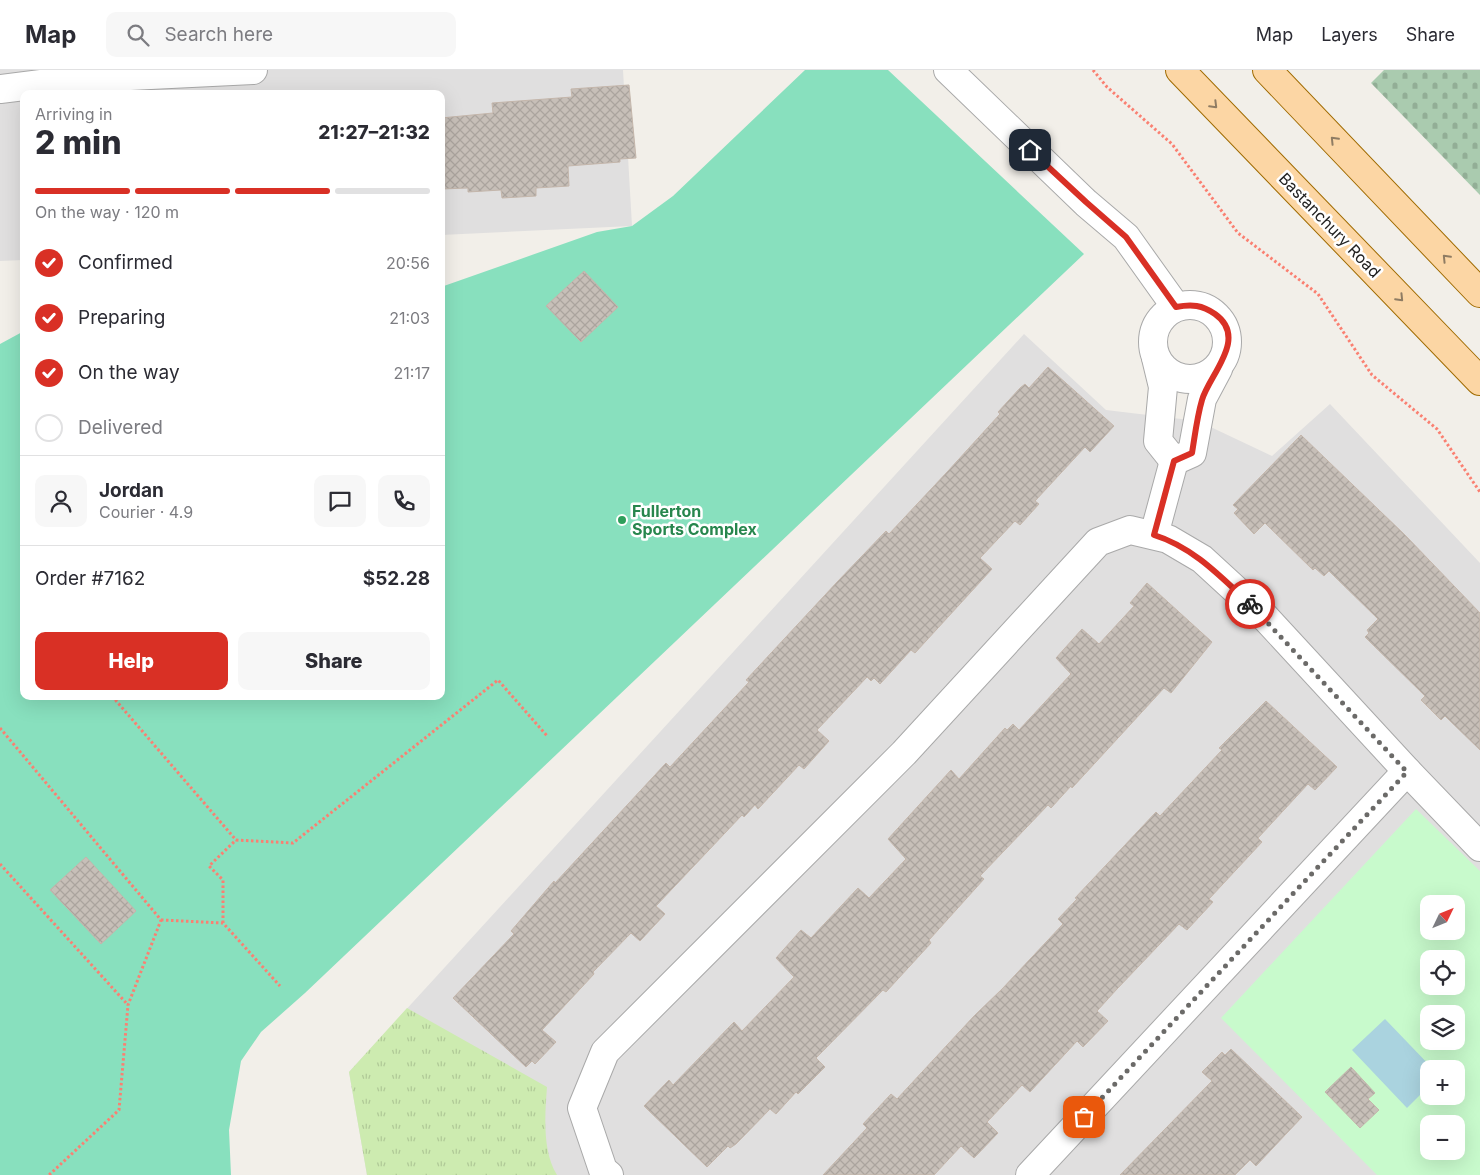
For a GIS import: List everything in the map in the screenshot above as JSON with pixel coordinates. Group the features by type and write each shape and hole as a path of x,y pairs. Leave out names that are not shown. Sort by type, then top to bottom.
{"main road":[{"name":"Bastanchury Road","path":"1180,70 1480,381"},
{"path":"1267,70 1480,293"}],"street":[{"path":"0,89 89,78 253,70"},
{"path":"948,70 1086,202 1126,237 1176,307"},
{"path":"1190,304 1204,307 1218,316 1225,328 1228,342 1226,355 1202,399 1192,453 1174,461 1158,442 1163,387 1153,348 1157,324 1165,314 1176,307 1190,304"},
{"path":"1156,358 1164,369 1180,378 1189,380 1202,378 1218,369"},
{"path":"1154,535 1174,461"},
{"path":"609,1175 603,1170 582,1108 605,1052 904,753 1098,542 1130,530 1168,539 1202,559 1263,615 1407,772 1480,847"},
{"path":"1030,1175 1407,772"}],"path":[{"path":"1094,70 1107,88 1172,144 1238,233 1318,294 1372,375 1437,428 1480,492"},
{"path":"115,700 236,840 293,843 498,680 548,737"},
{"path":"0,728 161,920 223,923"},
{"path":"236,840 209,866 223,880 223,923 280,986"},
{"path":"0,864 128,1005"},
{"path":"49,1175 119,1110 128,1005 161,920"}],"shaded area":[{"path":"0,70 623,70 632,226 445,235 445,90 20,90 20,260 0,261"},
{"path":"1024,334 1106,410 1198,421 1272,456 1330,404 1480,563 1480,1175 367,1175 349,1072"}],"green space":[{"name":"Fullerton Sports Complex","path":"805,70 888,70 1084,254 305,993 261,1032 241,1061 229,1130 231,1175 0,1175 0,344 20,333 20,700 445,700 445,286 597,232 632,226 673,196"},
{"path":"1384,70 1480,70 1480,195 1371,83"},
{"path":"1416,809 1480,871 1480,1175 1377,1175 1221,1018"},
{"path":"407,1008 547,1087 545,1120 547,1144 552,1165 557,1175 367,1175 349,1072"}],"water":[{"path":"1385,1019 1424,1060 1420,1060 1420,1095 1407,1108 1352,1050"}],"building":[{"path":"629,85 636,158 620,159 620,162 568,166 569,186 536,188 536,196 502,198 501,190 468,192 468,188 445,189 445,118 493,113 492,103 572,97 571,89"},
{"path":"584,271 618,307 581,342 546,306"},
{"path":"1048,367 1114,426 1090,452 1085,447 1035,501 1039,504 1020,525 1015,521 980,558 992,569 915,653 911,650 880,684 874,678 871,681 867,677 817,730 829,741 804,769 799,765 758,809 755,805 744,817 742,815 656,906 665,914 640,941 631,933 593,972 594,974 542,1030 556,1042 535,1064 532,1061 526,1067 453,998 514,934 511,931 554,881 555,883 666,763 670,767 749,682 746,680 838,581 886,531 889,534 948,471 1000,414 998,412 1020,388 1025,384 1029,388"},
{"path":"1301,435 1405,535 1480,613 1480,750 1445,716 1441,720 1421,700 1425,696 1365,637 1369,633 1367,630 1378,619 1329,571 1324,576 1315,568 1313,570 1265,523 1254,534 1234,513 1238,509 1233,505"},
{"path":"1147,583 1212,642 1171,693 1164,688 1072,788 1071,786 1051,808 1048,805 980,876 984,879 929,940 931,943 886,992 883,990 816,1058 825,1067 798,1094 796,1092 776,1114 770,1109 736,1144 730,1148 728,1146 707,1167 644,1106 669,1080 673,1085 734,1022 742,1031 794,977 776,958 801,930 811,938 858,888 869,898 906,859 888,839 951,770 959,779 1005,728 1007,730 1013,724 1019,730 1071,674 1056,658 1082,629 1099,644 1134,606 1130,603"},
{"path":"1266,701 1337,767 1315,790 1308,784 1258,838 1262,842 1209,899 1213,902 1187,930 1179,924 1097,1011 1108,1021 1083,1047 1077,1041 1030,1092 1022,1085 987,1122 998,1133 974,1158 961,1146 934,1175 823,1175 867,1128 863,1124 891,1094 897,1099 974,1016 1002,989 1063,924 1058,919 1077,899 1075,898 1156,812 1160,816 1222,750 1219,748"},
{"path":"86,857 136,911 101,944 50,890"},
{"path":"1231,1049 1302,1117 1256,1166 1250,1160 1235,1175 1120,1175 1212,1081 1202,1072 1222,1052 1225,1055"},
{"path":"1351,1067 1375,1093 1368,1099 1379,1110 1360,1128 1325,1092"}],"way so far":[{"path":"1084,1117 1407,772 1263,615 1250,604"}],"place":[{"name":"Fullerton Sports Complex","path":"622,520"}],"route":[{"path":"1030,150 1126,237 1176,307 1190,304 1204,307 1218,316 1225,328 1228,342 1226,355 1202,399 1192,453 1174,461 1154,535 1168,539 1202,559 1250,604"}]}
